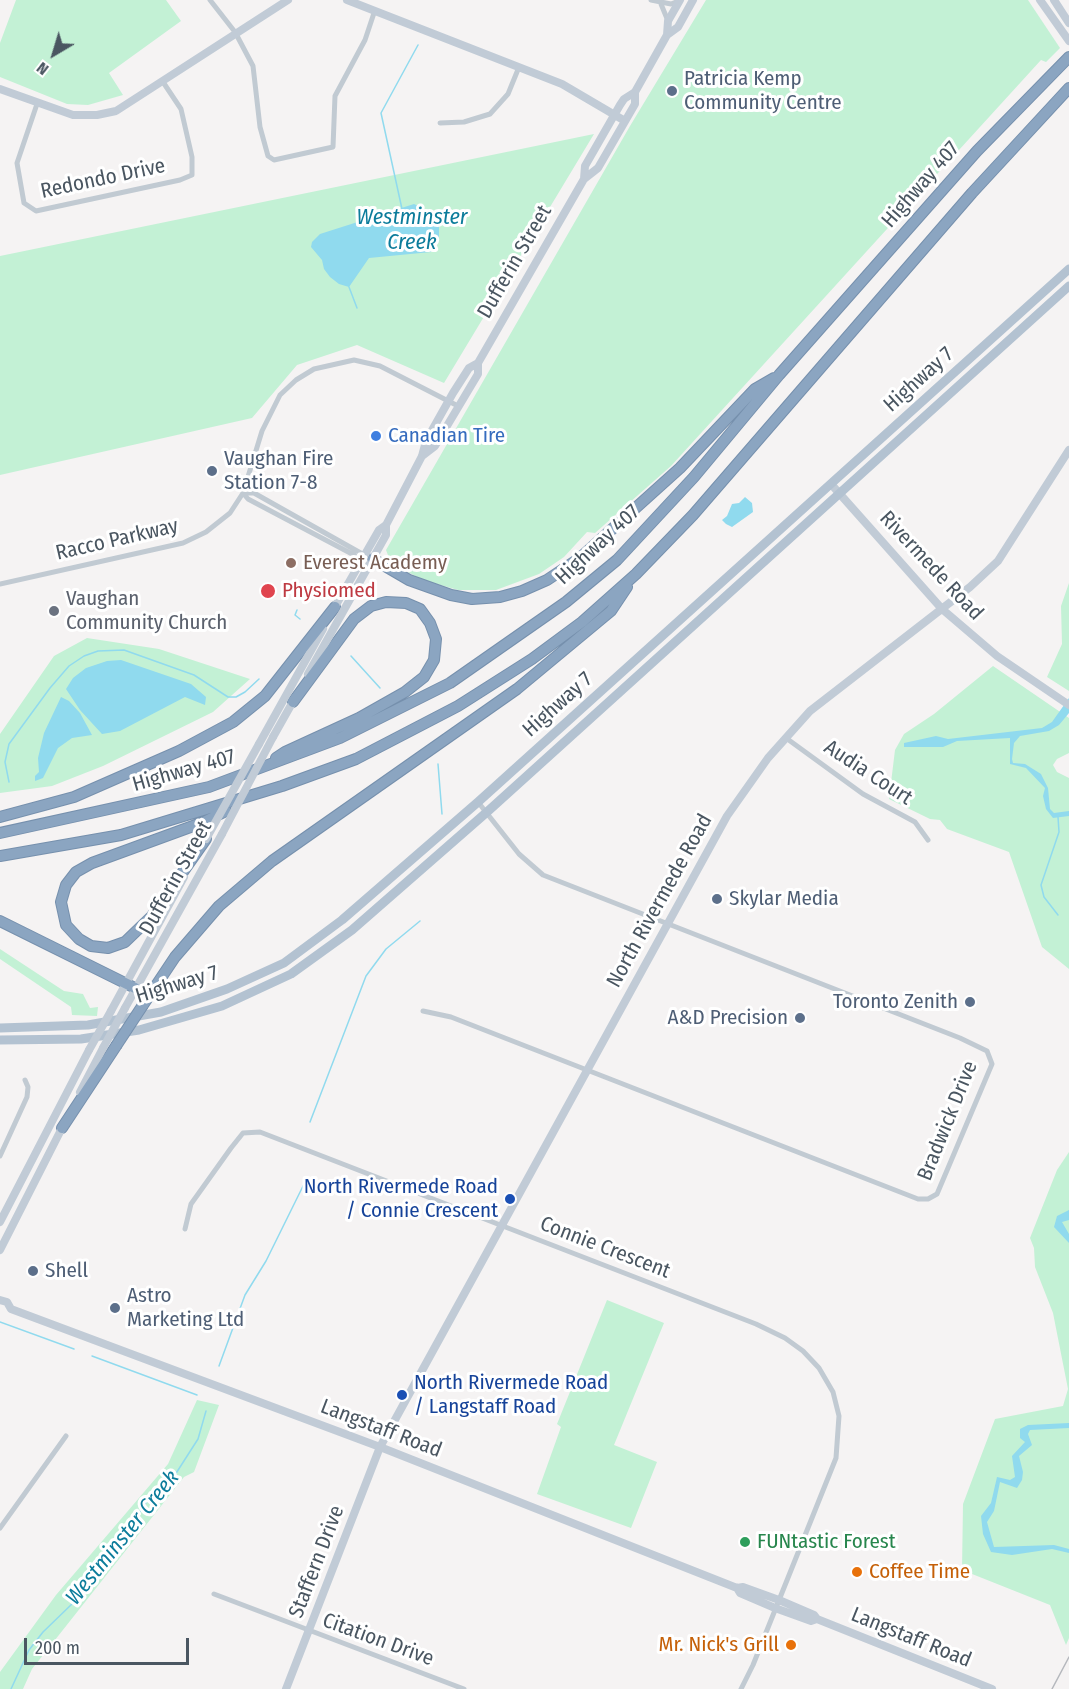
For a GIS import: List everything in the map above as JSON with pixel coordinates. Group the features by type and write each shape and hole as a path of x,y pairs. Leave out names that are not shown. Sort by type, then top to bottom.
{"highway":[{"name":"Highway 407","path":"0,833 209,787 340,738 450,683 566,602 616,560 694,477 779,375 977,152 1069,57"},
{"name":"Highway 407","path":"0,856 121,835 257,794 356,759 458,706 532,659 582,622 636,574 693,515 972,193 1069,88"},
{"path":"369,557 409,580 451,595 472,599 500,597 522,591 547,580 580,558 680,468 755,389 779,375"},
{"path":"62,1128 175,957 219,906 272,861 517,689 611,610 636,574"},
{"path":"266,767 285,752 396,698 424,677 434,660 436,639 430,623 420,609 406,603 386,602 371,606 354,619 293,702"},
{"path":"0,817 74,797 179,751 233,722 265,696 335,607"},
{"path":"206,840 152,916 125,942 108,948 92,946 79,939 66,925 61,902 66,885 76,872 92,863 204,822 257,794"},
{"path":"0,921 135,988"}],"main road":[{"path":"0,89 73,115 96,115 116,111 163,82 234,32 288,0"},
{"path":"347,0 562,84 625,121"},
{"name":"Dufferin Street","path":"667,35 668,21 680,0"},
{"name":"Dufferin Street","path":"585,179 585,165 614,115 624,99 635,92 667,35 678,27 693,0"},
{"path":"1040,0 1069,41"},
{"path":"1054,0 1069,23"},
{"name":"Dufferin Street","path":"422,456 435,446 478,374 478,363 585,179 598,168 635,104 635,92"},
{"name":"Highway 7","path":"0,1028 88,1025 161,1012 254,978 284,963 342,920 478,802 1069,269"},
{"name":"Highway 7","path":"0,1040 81,1039 140,1030 222,1006 291,974 352,930 487,812 1069,286"},
{"name":"Dufferin Street","path":"0,1250 135,988 222,834 369,557 386,535 386,525 422,456 426,441 469,368 478,363"},
{"name":"North Rivermede Road","path":"380,1448 586,1069 728,816 749,783 810,711 981,579 998,561 1069,450"},
{"name":"Rivermede Road","path":"831,484 942,609 997,656 1069,705"},
{"name":"Dufferin Street","path":"0,1222 124,984 335,607 361,564 369,557"},
{"name":"Langstaff Road","path":"0,1300 7,1302 11,1309"},
{"name":"Langstaff Road","path":"0,1310 11,1309 380,1448 737,1588 743,1587 777,1604 814,1615 817,1619 992,1689"},
{"name":"Staffern Drive","path":"286,1689 380,1448"}],"street":[{"path":"210,0 234,32 253,66 257,114 268,156 274,160 283,160 333,147 335,96 365,39 375,10"},
{"path":"651,0 661,4 671,4 680,0"},
{"path":"661,4 668,21"},
{"path":"440,123 464,122 490,114 508,94 519,67"},
{"name":"Redondo Drive","path":"37,104 17,163 24,203 36,211 180,180 192,175 194,168 182,109 163,82"},
{"name":"Racco Parkway","path":"0,584 183,543 207,532 223,520 243,493 269,413 280,395 296,380 314,369 354,360 380,366 458,406"},
{"path":"243,493 254,493 369,557"},
{"path":"243,493 248,499 354,555 361,564"},
{"name":"Audia Court","path":"786,738 863,794 915,822 928,840"},
{"name":"Bradwick Drive","path":"423,1011 451,1017 910,1197 928,1199 937,1194 992,1064 987,1051 960,1038 543,875 519,854 478,802"},
{"path":"0,1156 27,1097 28,1088 25,1080"},
{"name":"Connie Crescent","path":"185,1229 192,1204 243,1133 250,1131 263,1133 763,1328 798,1347 819,1368 833,1392 839,1416 836,1458 741,1689"},
{"path":"0,1528 66,1436"},
{"name":"Citation Drive","path":"214,1594 464,1689"}],"green space":[{"path":"16,0 166,0 181,21 109,73 123,95 88,105 67,104 0,77 0,43"},
{"path":"706,0 1028,0 1060,48 1046,62 1041,60 671,466 595,533 587,532 564,557 539,574 496,590 458,590 423,580 391,563 386,550 630,126"},
{"path":"594,134 444,383 357,345 297,365 252,418 0,475 0,256"},
{"path":"1069,583 1069,691 1047,677 1062,644 1061,606"},
{"path":"87,638 159,649 250,679 213,712 103,766 52,786 0,793 0,734 54,656"},
{"path":"993,666 1069,718 1069,753 1057,759 1053,765 1057,772 1069,778 1069,969 1042,947 1009,852 947,829 940,820 930,819 889,799 895,750 904,734 934,714"},
{"path":"0,949 64,991 83,994 90,1008 98,1007 97,1016 72,1015 71,1007 0,959"},
{"path":"1069,1152 1069,1638 1066,1645 1050,1605 962,1570 963,1504 995,1419 1063,1406 1068,1389 1053,1313 1035,1267 1034,1248 1030,1238 1057,1170"},
{"path":"607,1300 664,1323 614,1445 657,1462 631,1528 537,1494 561,1427 557,1424"},
{"path":"197,1400 219,1405 194,1472 184,1477 32,1669 23,1689 0,1689 0,1672 56,1595 168,1464"}],"water":[{"name":"Westminster Creek","path":"414,204 429,211 439,225 439,241 431,252 369,258 349,287 339,284 330,277 324,269 322,260 311,247 312,242 320,234"},
{"path":"745,497 752,503 753,512 732,527 726,524 722,520 727,516 732,504 739,503"},
{"path":"121,660 191,684 206,697 205,705 185,697 120,731 102,734 80,710 66,689 73,678 86,668 107,661"},
{"path":"61,697 69,701 80,713 92,735 72,738 58,748 43,778 35,781 35,776 39,772 38,758 44,733"},
{"path":"1069,698 1069,713 1059,725 1049,731 1020,736 1014,743 1012,759 1013,763 1025,764 1041,774 1048,788 1050,809 1054,813 1069,811 1069,816 1053,818 1046,809 1043,796 1045,788 1026,768 1010,764 1010,738 957,741 943,747 904,747 904,743 936,736 948,739 1042,728 1052,722"},
{"path":"1069,1210 1069,1220 1062,1222 1069,1234 1069,1243 1054,1227 1057,1216"},
{"path":"1069,1423 1069,1428 1030,1430 1028,1434 1032,1445 1019,1456 1023,1472 1022,1480 1017,1488 1000,1482 994,1511 987,1522 994,1547 1054,1545 1069,1549 1069,1553 1052,1549 1012,1555 991,1552 983,1534 981,1516 991,1503 997,1477 1010,1480 1015,1477 1012,1456 1025,1442 1020,1438 1020,1429 1028,1425"}],"waterway":[{"name":"Westminster Creek","path":"402,209 381,113 418,45"},
{"name":"Westminster Creek","path":"349,287 357,308"},
{"name":"Westminster Creek","path":"297,610 295,615 300,619"},
{"path":"9,782 5,762 9,744 50,688 69,666 84,656 98,651 124,650 194,675 228,697 236,697 245,692 259,679"},
{"name":"Westminster Creek","path":"351,656 380,688"},
{"name":"Westminster Creek","path":"438,764 442,814"},
{"path":"1058,817 1059,832 1041,885 1044,897 1058,915"},
{"name":"Westminster Creek","path":"310,1122 366,976 386,949 420,921"},
{"name":"Westminster Creek","path":"219,1366 245,1295 266,1261 307,1178"},
{"path":"0,1322 74,1349"},
{"path":"92,1356 197,1395"},
{"name":"Westminster Creek","path":"11,1689 29,1650 43,1632 73,1603 87,1576 124,1536 147,1501 173,1478 198,1439 206,1411"}],"railway":[{"path":"1052,1689 1069,1657"}],"place":[{"name":"Patricia Kemp Community Centre","path":"672,91"},
{"name":"Canadian Tire","path":"376,436"},
{"name":"Vaughan Fire Station 7-8","path":"212,471"},
{"name":"Everest Academy","path":"291,563"},
{"name":"Physiomed","path":"268,591"},
{"name":"Vaughan Community Church","path":"54,611"},
{"name":"Skylar Media","path":"717,899"},
{"name":"Toronto Zenith","path":"970,1002"},
{"name":"A&D Precision","path":"800,1018"},
{"name":"North Rivermede Road / Connie Crescent","path":"510,1199"},
{"name":"Shell","path":"33,1271"},
{"name":"Astro Marketing Ltd","path":"115,1308"},
{"name":"North Rivermede Road / Langstaff Road","path":"402,1395"},
{"name":"FUNtastic Forest","path":"745,1542"},
{"name":"Coffee Time","path":"857,1572"},
{"name":"Mr. Nick's Grill","path":"791,1645"}]}
